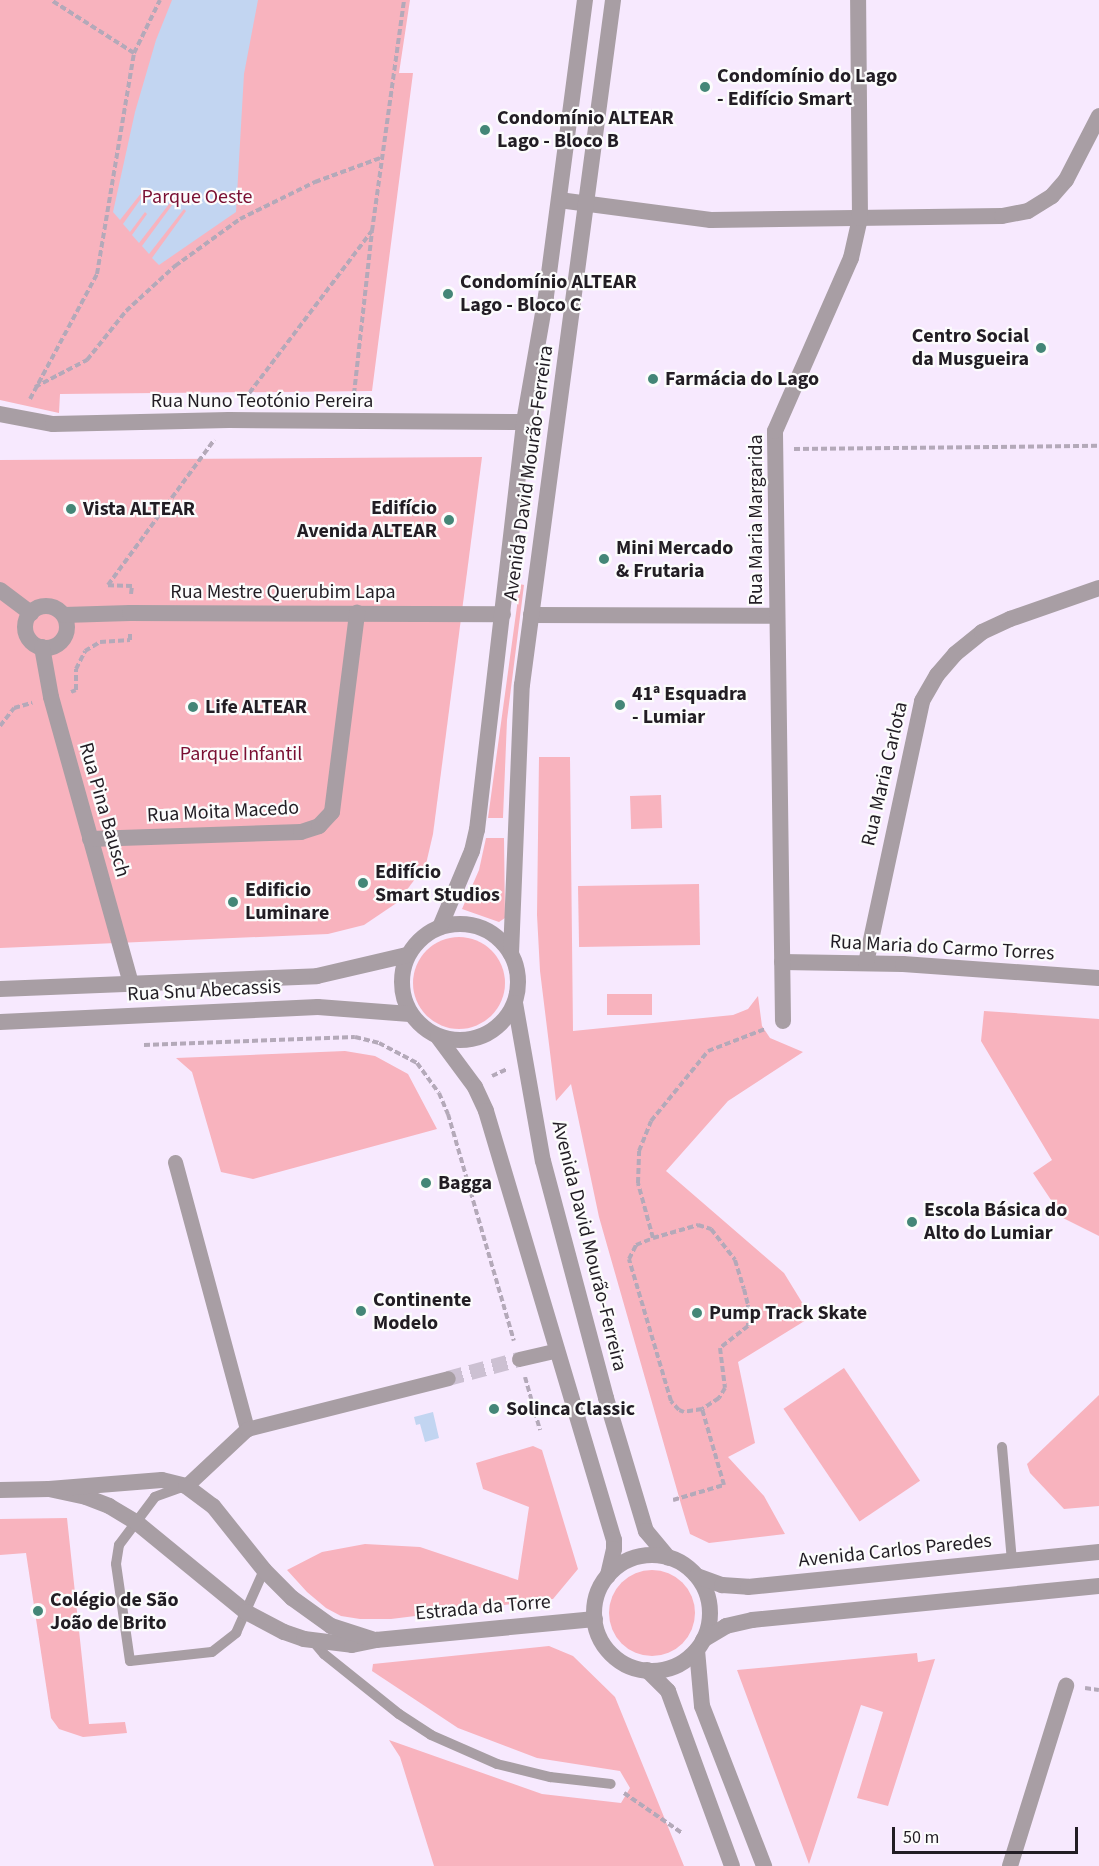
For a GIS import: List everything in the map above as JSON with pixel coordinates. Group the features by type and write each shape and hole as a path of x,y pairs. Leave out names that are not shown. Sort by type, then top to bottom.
{"street":[{"name":"Avenida David Mourão-Ferreira","path":"440,927 472,851 477,830 524,422 559,200 585,0"},
{"name":"Avenida David Mourão-Ferreira","path":"511,954 521,707 531,615 613,0"},
{"name":"Rua Maria Margarida","path":"783,1021 775,432 851,258 860,218 858,0"},
{"path":"559,200 711,220 1002,216 1028,211 1052,196 1066,180 1095,137 1099,116"},
{"name":"Rua Nuno Teotónio Pereira","path":"0,414 53,424 229,420 524,422"},
{"name":"Rua Maria Carlota","path":"866,963 922,701 937,675 955,654 982,632 1010,619 1099,588"},
{"path":"0,590 31,613"},
{"path":"48,606 64,615 67,629 61,642 42,647 35,644 26,633 25,626 31,613 48,606"},
{"name":"Rua Mestre Querubim Lapa","path":"64,615 130,613 503,614"},
{"name":"Rua Moita Macedo","path":"90,839 302,832 319,826 332,812 357,613"},
{"path":"531,615 777,616"},
{"name":"Rua Pina Bausch","path":"42,647 51,697 131,982"},
{"path":"456,924 473,925 502,941 511,954 518,970 518,987 514,1003 506,1019 492,1032 475,1039 456,1041 438,1037 422,1028 410,1014 402,995 401,975 407,955 416,943 440,927 456,924"},
{"name":"Rua Snu Abecassis","path":"0,989 317,976 407,955"},
{"name":"Rua Maria do Carmo Torres","path":"782,962 866,963 1099,978"},
{"name":"Avenida David Mourão-Ferreira","path":"514,1003 543,1161 606,1398 646,1531 669,1558"},
{"name":"Rua Snu Abecassis","path":"0,1022 318,1007 410,1014"},
{"path":"438,1037 475,1086 486,1111 614,1540 608,1576 597,1596 595,1619 608,1650 625,1664 647,1670 669,1668 680,1664 700,1645 726,1626 752,1620 1099,1586"},
{"path":"175,1162 247,1429"},
{"path":"519,1359 557,1350"},
{"path":"186,1486 247,1429 448,1378"},
{"name":"Estrada da Torre","path":"0,1490 49,1489 162,1480 186,1486 213,1506 264,1570 292,1598 331,1626 376,1640"},
{"name":"Estrada da Torre","path":"49,1489 86,1497 109,1506 136,1522 246,1612 284,1632 313,1641 352,1645 376,1640 595,1619"},
{"name":"Avenida Carlos Paredes","path":"697,1576 722,1585 748,1587 1099,1552"},
{"path":"608,1576 625,1562 636,1558 658,1556 669,1558 680,1562 697,1576 708,1596 710,1619 700,1645 702,1707 764,1866"},
{"path":"647,1670 668,1691 732,1866"},
{"path":"1014,1865 1066,1686"}],"lane":[{"path":"1002,1447 1012,1561"},
{"path":"186,1486 154,1497 119,1545 116,1564 130,1661 212,1652 236,1633 264,1570"},
{"path":"313,1641 324,1654 399,1714 431,1735 497,1764 550,1777 611,1784"}],"path":[{"path":"51,0 134,53"},
{"path":"24,418 34,387 97,274 134,53 160,0"},
{"path":"351,422 372,231 404,0"},
{"path":"34,387 87,360 126,311 175,266 240,219 315,182 383,157"},
{"path":"0,726 14,708 76,690 76,669 85,651 109,640 130,640 132,586 108,585 372,231"},
{"path":"774,450 1099,446"},
{"path":"653,1238 638,1183 636,1166 643,1136 651,1121 708,1052 783,1021"},
{"path":"144,1045 355,1037 379,1043 417,1063 428,1075 448,1114 519,1359"},
{"path":"486,1078 513,1067"},
{"path":"698,1225 711,1229 735,1260 748,1305 748,1326 720,1348 725,1388 719,1398 702,1409 684,1412 671,1401 628,1258 636,1245 698,1225"},
{"path":"526,1381 540,1430"},
{"path":"673,1500 724,1485 702,1409"},
{"path":"611,1784 682,1833"}],"green space":[{"name":"Parque Oeste","path":"0,0 410,0 399,73 413,73 372,391 60,394 59,413 0,400"},
{"name":"Parque Infantil","path":"482,457 433,834 426,864 398,902 364,925 328,934 0,948 0,460"},
{"path":"520,584 524,585 507,720 503,818 488,818"},
{"path":"539,757 570,757 573,1031 733,1015 748,1009 758,996 762,1026 770,1038 803,1052 728,1101 666,1171 784,1273 811,1317 738,1362 755,1443 728,1457 764,1496 785,1534 709,1543 690,1534 599,1217 571,1084 556,1101 540,971 537,915"},
{"path":"661,795 662,828 631,829 630,796"},
{"path":"486,838 504,838 505,918 499,922 462,909 479,870"},
{"path":"699,884 700,945 579,947 578,886"},
{"path":"459,937 477,941 491,951 501,965 505,983 501,1001 491,1015 477,1025 459,1029 441,1025 427,1015 417,1001 413,983 417,965 427,951 441,941"},
{"path":"607,994 652,994 652,1015 607,1015"},
{"path":"984,1011 1099,1019 1099,1236 1063,1218 1033,1173 1052,1160 981,1041"},
{"path":"345,1051 375,1056 408,1074 437,1129 253,1179 221,1172 192,1072 176,1058"},
{"path":"844,1368 920,1481 860,1522 783,1409"},
{"path":"1099,1395 1099,1506 1064,1509 1030,1473 1027,1464"},
{"path":"533,1446 542,1450 578,1569 553,1599 391,1619 360,1619 341,1616 326,1608 287,1570 322,1552 365,1544 420,1547 518,1580 529,1507 483,1489 476,1463"},
{"path":"67,1518 89,1724 125,1722 127,1733 83,1737 59,1729 51,1718 26,1553 0,1555 0,1519"},
{"path":"652,1570 676,1577 688,1589 695,1613 688,1637 676,1649 652,1656 628,1649 616,1637 609,1613 616,1589 628,1577"},
{"path":"549,1646 573,1656 615,1697 684,1866 434,1866 400,1757 389,1740 542,1794 621,1803 630,1788 620,1771 537,1758 458,1728 372,1671 373,1664"},
{"path":"917,1653 918,1662 935,1659 888,1806 857,1798 883,1712 861,1705 809,1864 737,1670"}],"water":[{"path":"172,0 258,0 244,74 236,212 159,265 152,258 186,211 184,209 149,254 142,246 178,197 176,195 139,243 132,235 147,214 145,212 130,232 123,224 145,193 142,192 120,220 113,212 135,112 156,40"},
{"path":"433,1412 439,1438 425,1442 420,1424 416,1425 414,1417"}],"tunnel":[{"path":"448,1378 519,1359"}],"place":[{"name":"Condomínio do Lago - Edifício Smart","path":"705,87"},
{"name":"Condomínio ALTEAR Lago - Bloco B","path":"485,130"},
{"name":"Condomínio ALTEAR Lago - Bloco C","path":"448,294"},
{"name":"Centro Social da Musgueira","path":"1041,348"},
{"name":"Farmácia do Lago","path":"653,379"},
{"name":"Vista ALTEAR","path":"71,509"},
{"name":"Edifício Avenida ALTEAR","path":"449,520"},
{"name":"Mini Mercado & Frutaria","path":"604,559"},
{"name":"41ª Esquadra - Lumiar","path":"620,705"},
{"name":"Life ALTEAR","path":"193,707"},
{"name":"Edifício Smart Studios","path":"363,883"},
{"name":"Edificio Luminare","path":"233,902"},
{"name":"Bagga","path":"426,1183"},
{"name":"Escola Básica do Alto do Lumiar","path":"912,1222"},
{"name":"Continente Modelo","path":"361,1311"},
{"name":"Pump Track Skate","path":"697,1313"},
{"name":"Solinca Classic","path":"494,1409"},
{"name":"Colégio de São João de Brito","path":"38,1611"}]}
